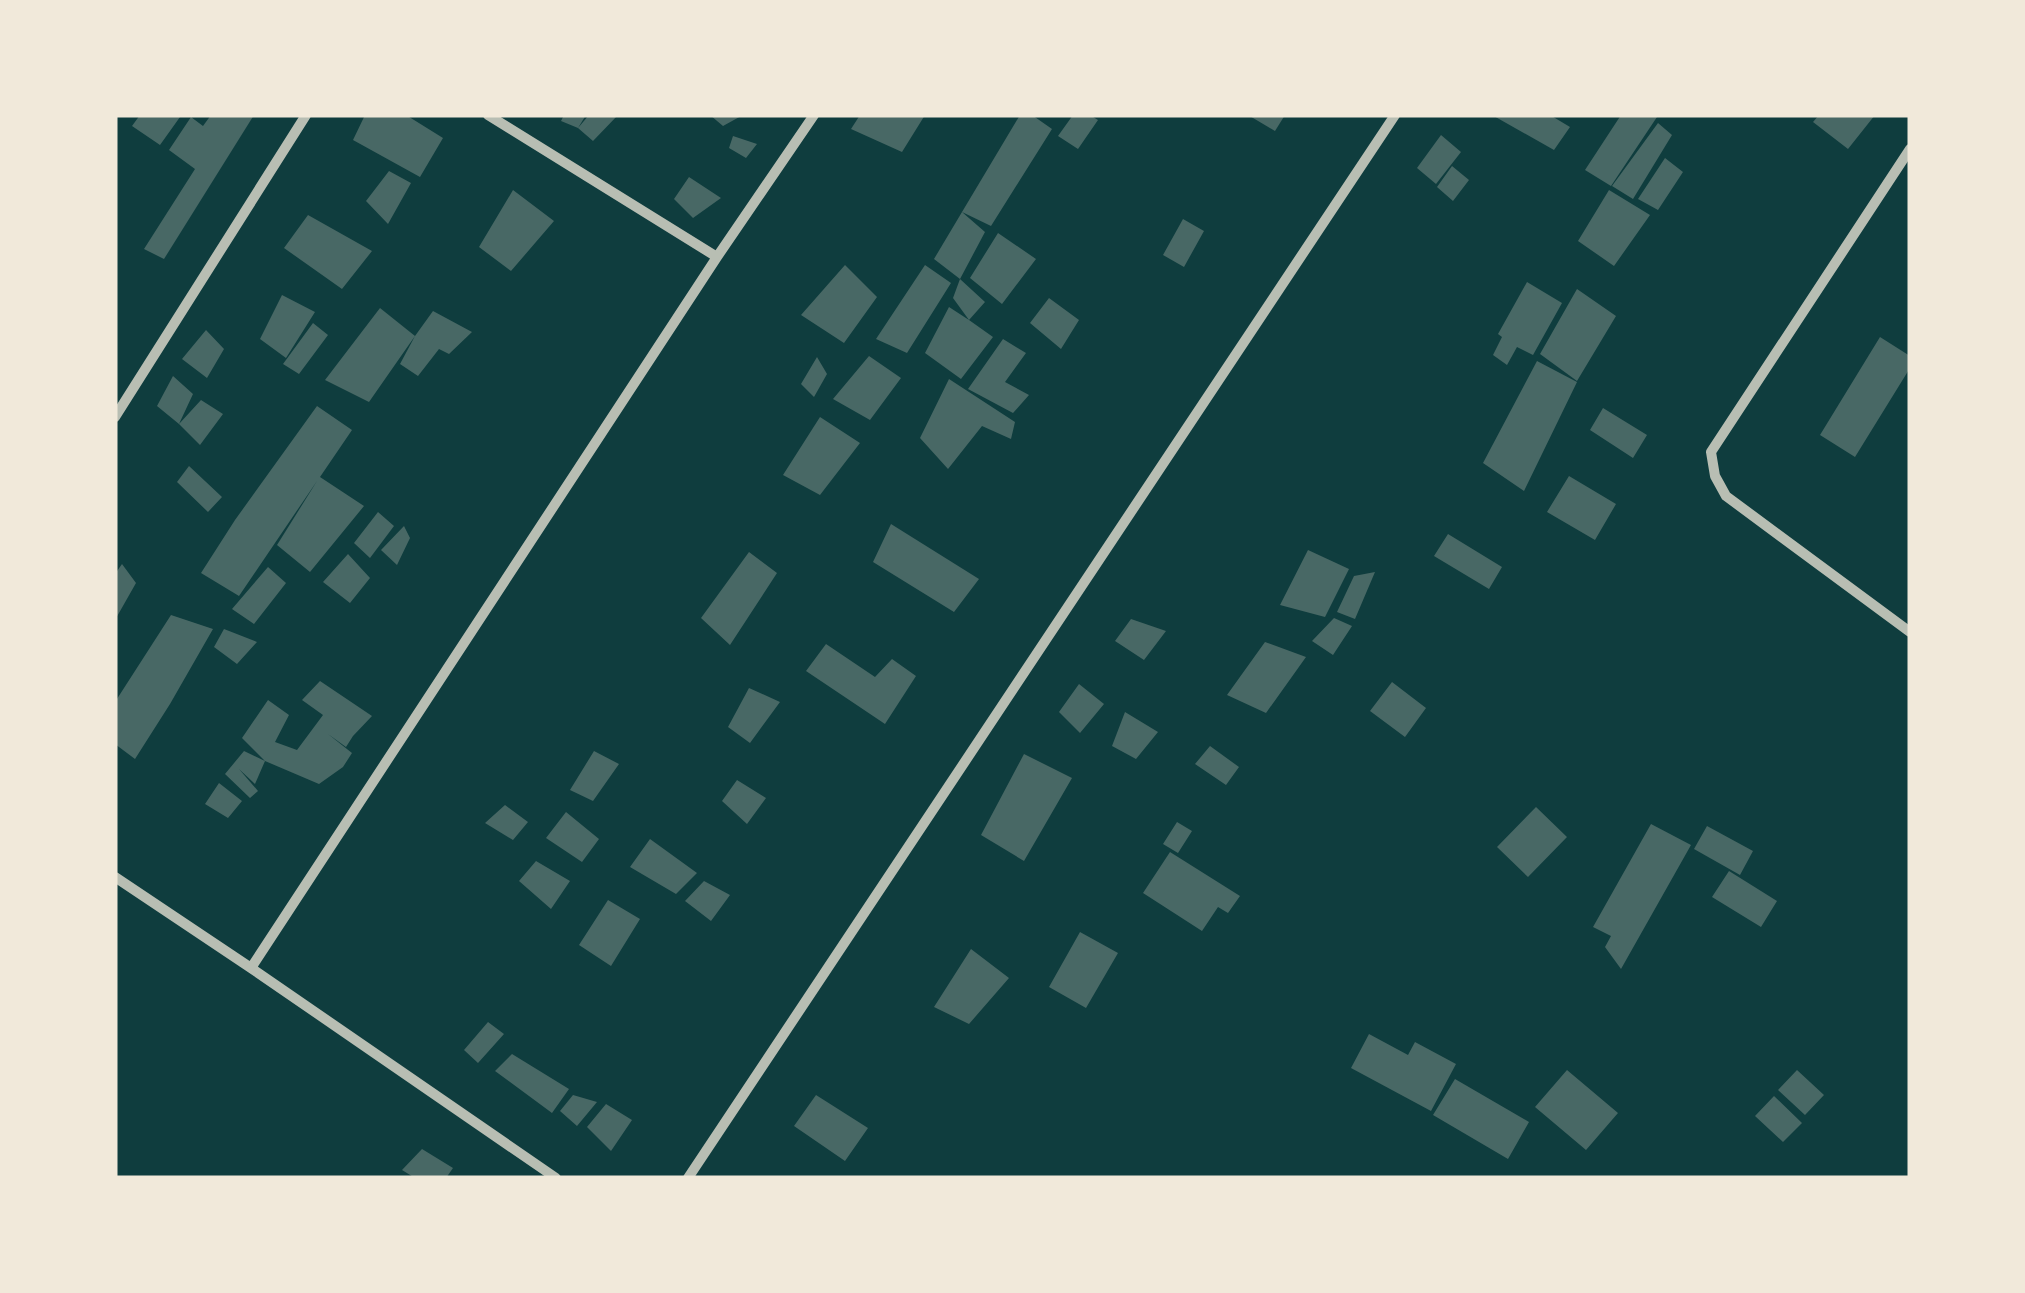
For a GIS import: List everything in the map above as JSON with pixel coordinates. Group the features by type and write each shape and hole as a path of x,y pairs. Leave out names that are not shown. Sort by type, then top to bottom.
{"street":[{"path":"115,417 306,115"},
{"path":"488,115 717,257"},
{"path":"252,968 814,115"},
{"path":"688,1178 1395,115"},
{"path":"1910,149 1711,452 1715,476 1726,496 1910,632"},
{"path":"115,877 556,1178"}],"building":[{"path":"140,115 180,117 160,145 132,126"},
{"path":"211,115 254,115 164,259 144,249 195,169 169,150 191,117 203,126"},
{"path":"365,115 406,115 443,138 420,177 353,140"},
{"path":"564,115 586,115 578,128 561,121"},
{"path":"589,115 618,115 593,141 578,128"},
{"path":"710,115 743,115 723,126"},
{"path":"860,115 925,115 902,152 851,129"},
{"path":"1020,115 1032,115 1052,129 991,226 962,212"},
{"path":"1073,115 1090,115 1098,120 1078,149 1058,136"},
{"path":"1248,115 1285,115 1275,131"},
{"path":"1492,115 1550,115 1570,127 1554,150"},
{"path":"1621,115 1657,117 1611,186 1585,170"},
{"path":"1819,115 1875,115 1848,149 1813,122"},
{"path":"1658,123 1672,135 1633,199 1612,186"},
{"path":"1441,135 1461,152 1436,184 1417,168"},
{"path":"733,136 757,144 746,158 729,148"},
{"path":"1665,158 1683,172 1658,210 1638,199"},
{"path":"1452,166 1469,180 1453,201 1437,187"},
{"path":"389,171 411,183 388,224 366,201"},
{"path":"689,177 721,198 693,218 674,199"},
{"path":"513,190 554,221 511,271 479,247"},
{"path":"1609,190 1650,215 1614,266 1578,241"},
{"path":"962,212 985,232 960,279 934,259"},
{"path":"308,215 372,251 342,289 284,248"},
{"path":"1183,219 1204,231 1184,267 1163,255"},
{"path":"998,233 1036,259 1002,304 970,278"},
{"path":"845,265 877,297 844,343 801,315"},
{"path":"925,265 951,283 907,353 876,339"},
{"path":"960,279 985,302 969,320 953,298"},
{"path":"1527,282 1562,303 1533,355 1517,347 1507,365 1493,355 1502,337 1498,334"},
{"path":"1577,289 1616,316 1577,381 1540,354"},
{"path":"282,295 315,312 286,358 260,339"},
{"path":"1049,298 1079,320 1061,349 1030,323"},
{"path":"949,307 993,337 961,379 925,353"},
{"path":"380,308 415,336 369,402 325,380"},
{"path":"433,311 472,332 449,354 439,349 418,376 400,364"},
{"path":"313,323 328,335 299,374 283,364"},
{"path":"206,330 224,349 207,378 182,359"},
{"path":"1880,337 1910,356 1910,368 1855,457 1820,435"},
{"path":"1003,339 1026,353 1005,382 1029,395 1013,413 968,389"},
{"path":"869,356 901,378 870,420 833,399"},
{"path":"817,357 827,374 814,397 801,384"},
{"path":"1537,361 1577,382 1524,491 1483,463"},
{"path":"173,376 193,394 179,424 157,406"},
{"path":"949,379 1015,422 1011,439 982,426 948,469 920,438"},
{"path":"201,400 223,414 200,445 179,424"},
{"path":"317,406 352,430 320,477 364,506 310,572 277,545 317,481 239,596 201,573"},
{"path":"1603,408 1647,435 1633,458 1590,430"},
{"path":"820,417 860,443 820,495 783,475"},
{"path":"189,466 222,497 208,512 177,482"},
{"path":"1569,476 1616,504 1595,540 1547,512"},
{"path":"378,512 394,526 370,558 354,543"},
{"path":"891,524 979,579 954,612 873,562"},
{"path":"404,526 410,538 397,565 381,550"},
{"path":"1448,534 1502,567 1489,589 1434,556"},
{"path":"1308,550 1349,569 1325,617 1280,605"},
{"path":"749,552 777,573 730,645 701,618"},
{"path":"348,554 370,578 350,603 323,582"},
{"path":"122,564 136,583 115,620 115,574"},
{"path":"268,567 286,583 254,624 232,609"},
{"path":"1375,572 1355,619 1337,612 1354,576"},
{"path":"171,615 213,629 135,759 115,744 115,702"},
{"path":"1334,618 1352,626 1333,655 1312,641"},
{"path":"1131,619 1166,631 1144,660 1115,641"},
{"path":"224,629 257,642 237,664 214,647"},
{"path":"1265,642 1306,657 1266,713 1227,695"},
{"path":"826,644 875,677 892,659 916,676 885,724 806,671"},
{"path":"320,681 372,716 346,747 328,734 352,753 343,767 319,784 265,761 242,738 268,700 289,715 275,742 297,750 323,715 302,700"},
{"path":"1392,682 1426,708 1405,737 1370,711"},
{"path":"1079,684 1104,704 1080,733 1059,712"},
{"path":"749,688 780,702 750,743 728,727"},
{"path":"1125,712 1158,732 1136,759 1112,746"},
{"path":"1210,746 1239,767 1226,785 1195,764"},
{"path":"244,751 265,761 255,784 239,769 258,791 250,798 225,774"},
{"path":"594,751 619,764 593,801 570,790"},
{"path":"1024,754 1072,778 1024,861 981,835"},
{"path":"737,780 766,798 747,824 722,801"},
{"path":"219,783 242,801 228,818 205,804"},
{"path":"505,805 528,822 513,840 485,823"},
{"path":"1536,807 1567,837 1528,877 1497,847"},
{"path":"566,812 599,839 582,862 546,838"},
{"path":"1177,822 1192,831 1178,853 1163,844"},
{"path":"1651,824 1691,845 1621,969 1605,947 1611,936 1593,927"},
{"path":"1707,826 1753,851 1740,875 1694,849"},
{"path":"650,839 697,873 676,894 630,867"},
{"path":"1170,852 1240,896 1228,913 1218,907 1202,931 1143,893"},
{"path":"536,861 570,881 551,909 519,881"},
{"path":"1729,871 1777,901 1761,927 1712,897"},
{"path":"704,881 730,895 711,921 685,901"},
{"path":"608,900 640,919 611,966 579,945"},
{"path":"1080,932 1118,953 1086,1008 1049,987"},
{"path":"971,949 1009,978 969,1024 934,1007"},
{"path":"488,1022 504,1034 478,1063 464,1050"},
{"path":"1369,1034 1408,1055 1415,1042 1456,1064 1431,1111 1351,1068"},
{"path":"512,1054 569,1089 552,1113 495,1071"},
{"path":"1567,1070 1618,1113 1586,1150 1535,1107"},
{"path":"1797,1070 1824,1095 1805,1115 1778,1090"},
{"path":"1455,1079 1529,1122 1508,1159 1433,1115"},
{"path":"573,1095 597,1102 577,1126 560,1111"},
{"path":"816,1095 868,1128 845,1161 794,1126"},
{"path":"1774,1096 1802,1123 1783,1142 1755,1116"},
{"path":"606,1104 632,1120 611,1151 587,1127"},
{"path":"422,1149 453,1168 446,1178 415,1178 402,1170"}]}
